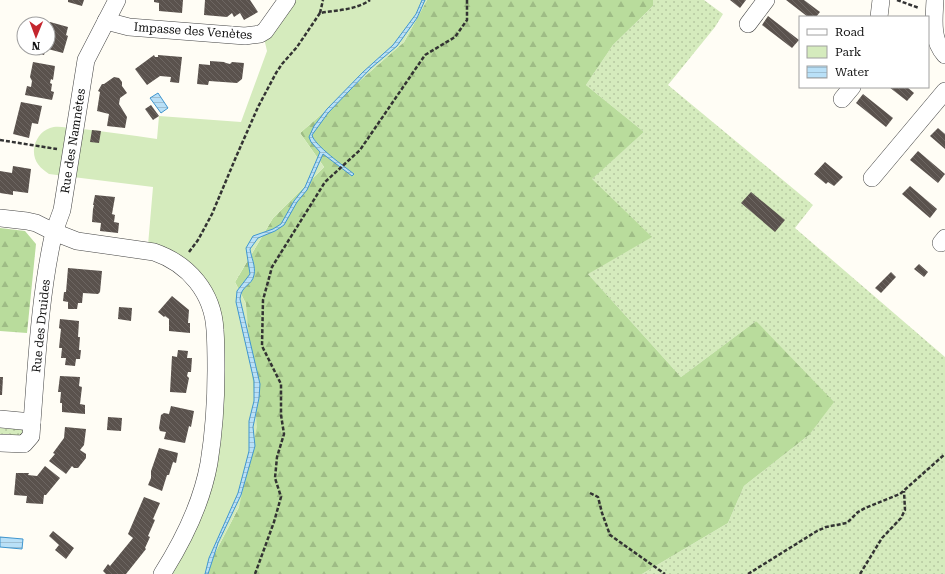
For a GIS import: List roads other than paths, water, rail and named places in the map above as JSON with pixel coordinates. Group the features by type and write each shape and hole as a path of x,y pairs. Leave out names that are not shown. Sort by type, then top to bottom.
{"street":[{"name":"Rue des Namnètes","path":"54,232 62,210 86,60 117,0"},
{"name":"Impasse des Venètes","path":"106,21 129,27 254,36 265,32 287,0"},
{"path":"748,24 766,0"},
{"path":"879,16 881,0"},
{"path":"935,0 936,43 945,55"},
{"path":"872,178 945,91"},
{"path":"0,218 36,223 77,241 154,252 166,256 180,264 191,273 198,282 210,304 215,330 216,405 209,464 194,512 176,552 162,574"},
{"name":"Rue des Druides","path":"0,443 24,444 31,436 41,312 49,254 54,232"},
{"path":"0,419 32,422"}],"water":[{"path":"422,0 425,0 417,18 397,46 371,68 328,113 312,135 324,150 354,174 352,176 323,154 307,190 297,202 284,225 275,231 258,238 250,249 254,265 254,275 253,279 242,291 240,299 260,384 259,398 253,427 255,446 241,495 218,543 208,574 205,574 209,558 238,493 249,451 249,421 254,401 254,381 236,302 237,291 250,274 246,248 253,236 273,229 281,224 294,201 305,187 320,152 311,142 309,137 314,126 327,109 363,72 393,45 416,14"},
{"path":"158,93 168,108 161,113 150,98"},
{"path":"0,537 23,539 22,549 0,547"}]}
